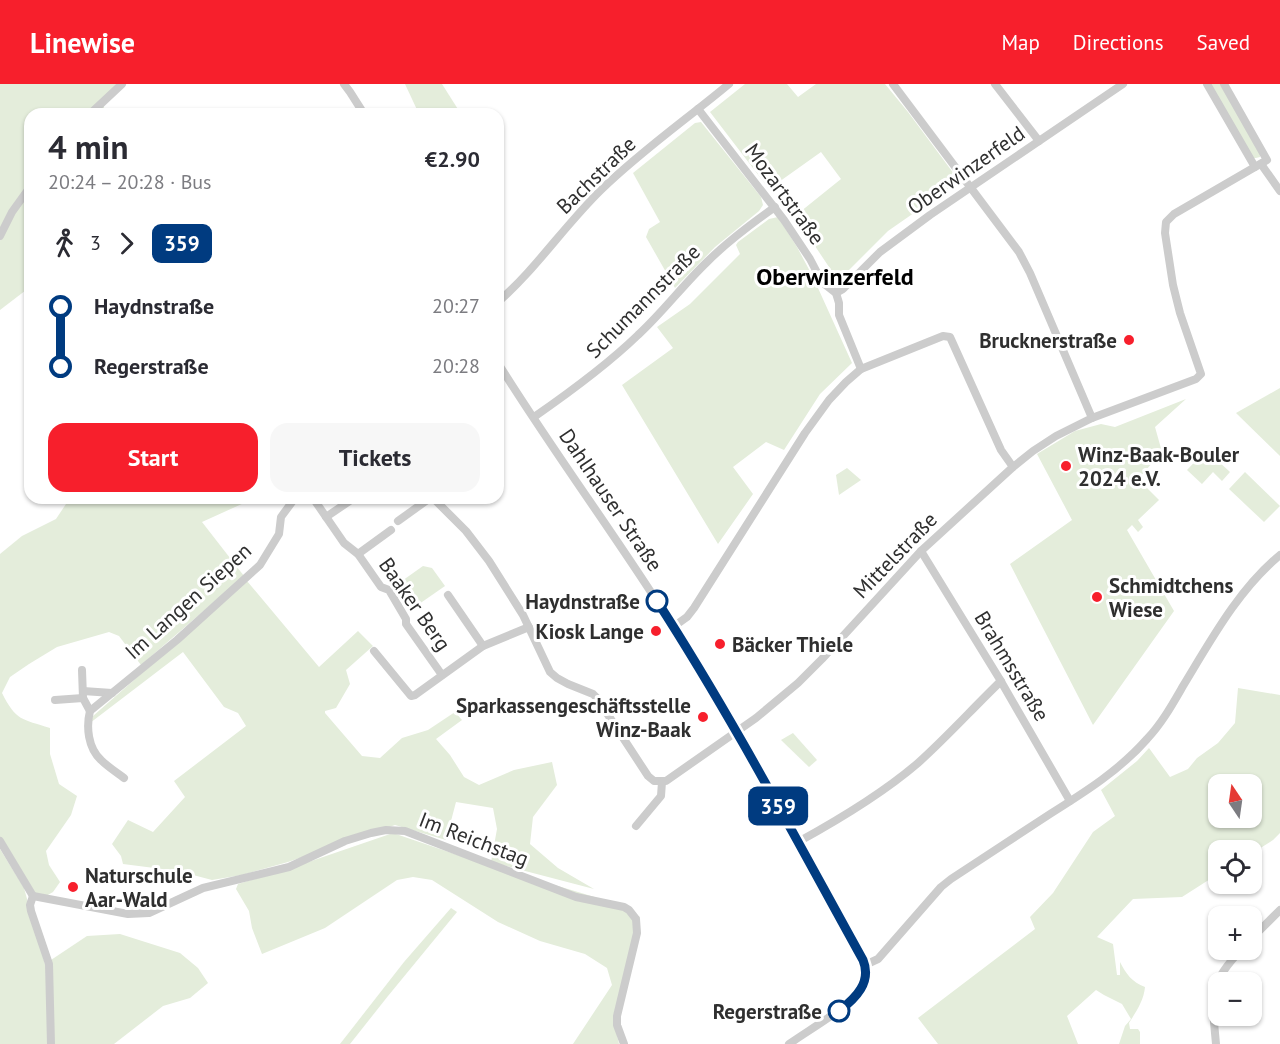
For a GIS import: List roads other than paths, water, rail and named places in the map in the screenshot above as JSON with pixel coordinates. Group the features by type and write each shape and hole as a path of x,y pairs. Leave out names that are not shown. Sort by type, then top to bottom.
{"street":[{"path":"96,108 122,84"},
{"path":"344,84 360,108"},
{"name":"Bachstraße","path":"504,297 599,192 641,154 729,84"},
{"path":"893,84 1009,238 1025,263 1092,418"},
{"path":"996,84 1039,141"},
{"name":"Oberwinzerfeld","path":"836,293 886,247 1123,84"},
{"path":"1207,84 1258,166 1280,191"},
{"path":"1224,84 1267,160 1258,166"},
{"name":"Mozartstraße","path":"698,109 775,207 810,259 822,282 836,293"},
{"name":"Mittelstraße","path":"662,782 756,718 805,678 921,551 1033,451 1056,436 1092,418 1127,402 1196,379 1201,374 1173,285 1165,233 1166,222 1174,214 1258,166"},
{"path":"0,236 12,212 24,195"},
{"name":"Schumannstraße","path":"534,417 619,354 658,316 713,256 775,207"},
{"path":"836,293 839,315 861,369"},
{"path":"673,627 687,617 694,608 825,405 861,369 943,336 950,337 998,445 1013,467"},
{"name":"Dahlhauser Straße","path":"504,372 673,627 798,842 865,965"},
{"name":"Im Langen Siepen","path":"90,711 177,640 260,565 279,534 281,517 291,504"},
{"name":"Baaker Berg","path":"316,504 344,543 358,554 381,587 389,590 406,619 406,624 442,675"},
{"path":"326,517 345,504"},
{"path":"398,521 423,504"},
{"path":"438,504 466,531 511,594 550,672 568,684 593,694 648,776 654,781 662,782 661,796 636,826"},
{"name":"Baaker Berg","path":"358,554 390,531"},
{"name":"Brahmsstraße","path":"921,551 1001,681 1070,801"},
{"path":"789,1044 839,1011 858,994 866,975 865,965 878,959 941,887 1113,772 1148,739 1229,613 1251,584 1280,555"},
{"name":"Baaker Berg","path":"448,595 483,646"},
{"name":"Baaker Berg","path":"374,651 411,696 483,646 529,627"},
{"path":"82,670 83,694 90,711 87,722 92,748 99,759 124,778"},
{"path":"798,842 841,818 897,780 931,751 1001,681"},
{"path":"55,700 83,694 112,693"},
{"name":"Im Reichstag","path":"33,896 128,914 149,913 203,888 289,867 362,835 386,830 405,831 549,888 576,897 619,905 629,910 636,919 637,933 617,1016 617,1025 624,1044"},
{"path":"0,841 33,896 31,911 49,964 51,1044"},
{"path":"1262,928 1280,910"},
{"path":"1216,1044 1213,1012 1214,990 1220,975 1231,960"}],"place":[{"name":"Brucknerstraße","path":"1129,340"},
{"name":"Winz-Baak-Bouler 2024 e.V.","path":"1066,466"},
{"name":"Schmidtchens Wiese","path":"1097,597"},
{"name":"Haydnstraße","path":"657,601"},
{"name":"Kiosk Lange","path":"656,631"},
{"name":"Bäcker Thiele","path":"720,644"},
{"name":"Sparkassengeschäftsstelle Winz-Baak","path":"703,717"},
{"name":"Naturschule Aar-Wald","path":"73,887"},
{"name":"Regerstraße","path":"839,1011"}],"district":[{"name":"Oberwinzerfeld","path":"835,276"}]}
